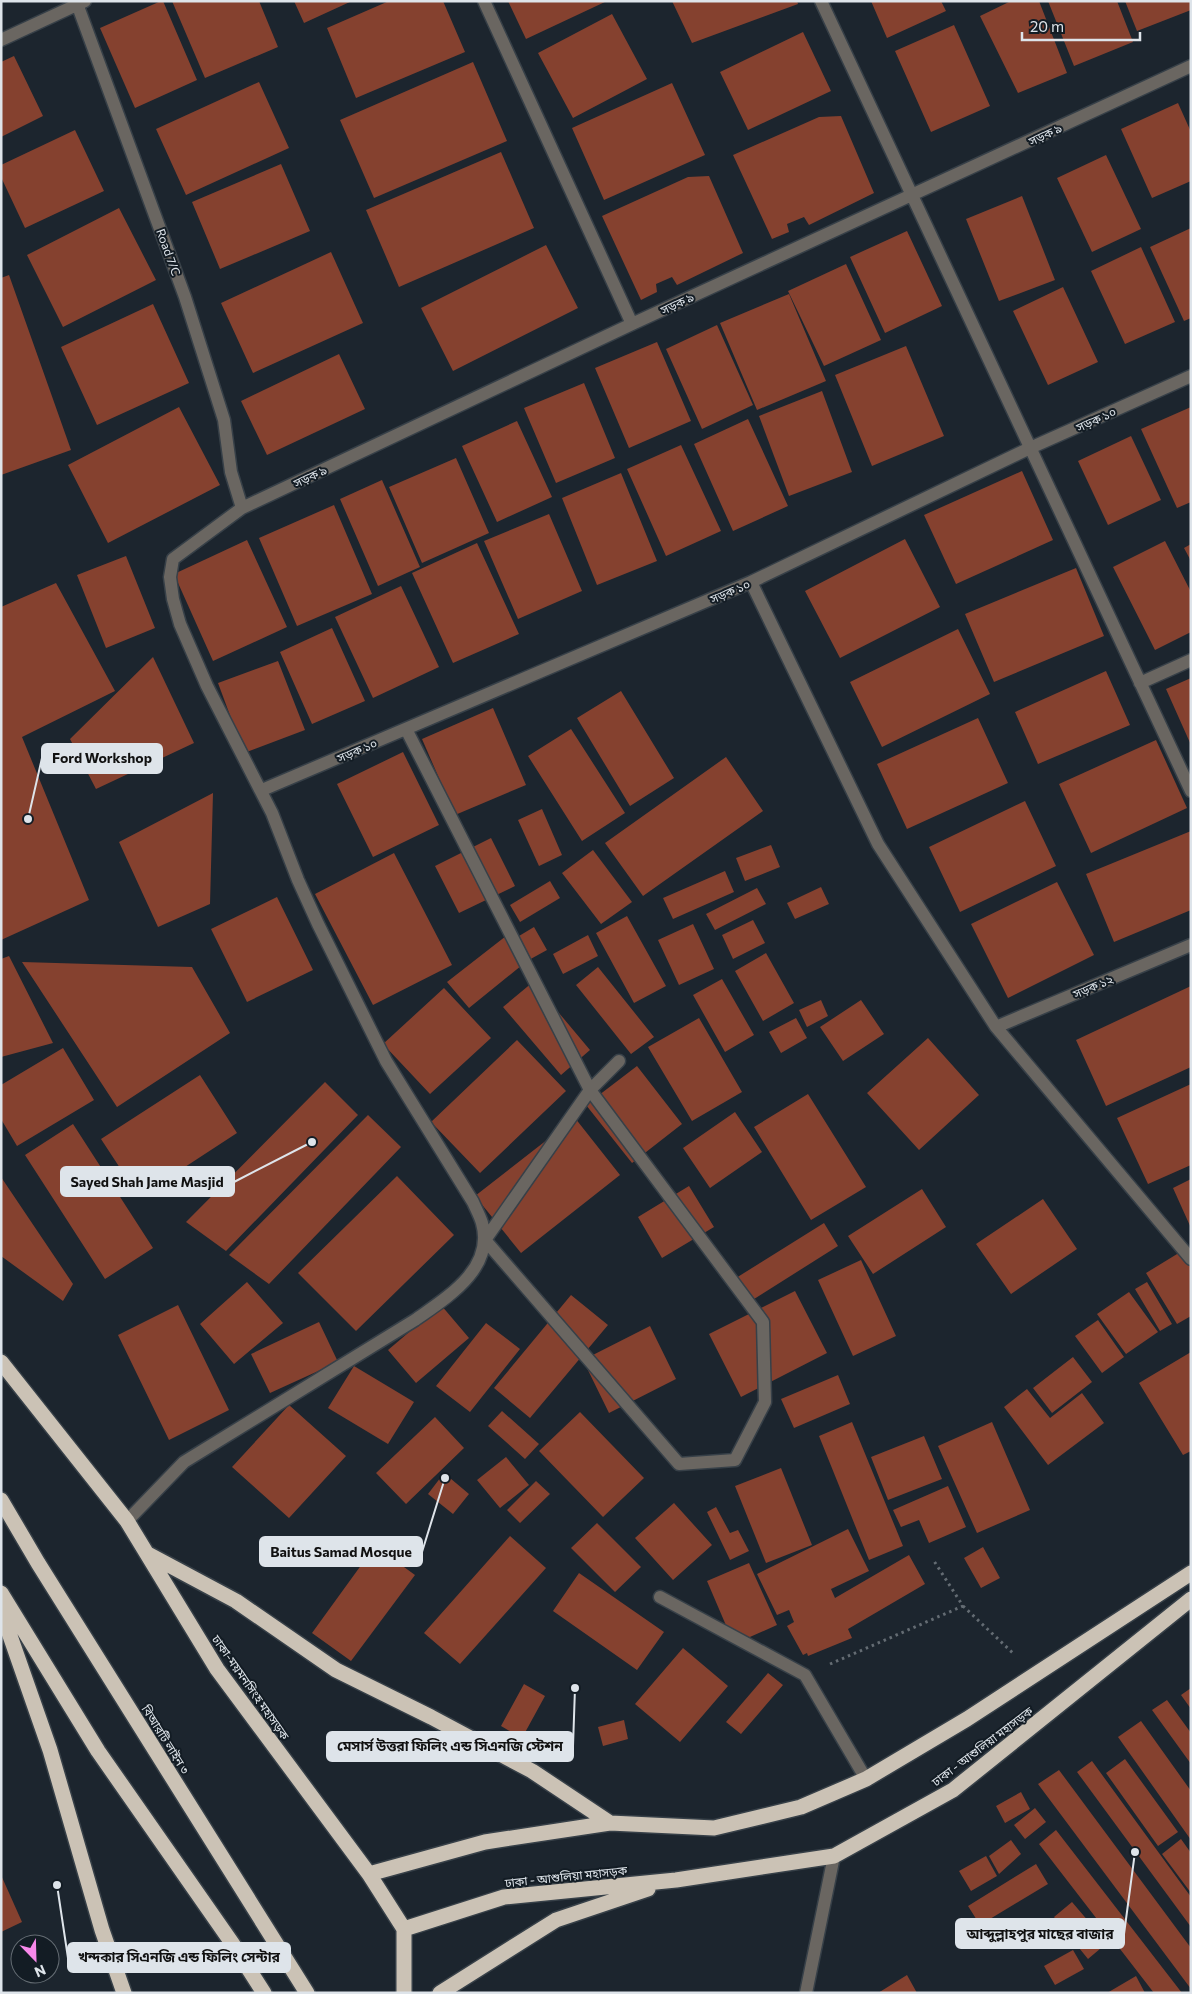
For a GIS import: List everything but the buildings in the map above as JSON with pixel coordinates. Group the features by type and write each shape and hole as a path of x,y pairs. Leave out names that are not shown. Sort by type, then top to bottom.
{"highway":[{"name":"ঢাকা-ময়মনসিংহ মহাসড়ক","path":"1,1362 127,1521 217,1669 369,1874 404,1929"},
{"name":"বিআরটি লাইন ৩","path":"1,1500 43,1571 308,1993"},
{"path":"146,1553 236,1601 336,1670 431,1717 532,1771 610,1823"},
{"path":"369,1874 485,1842 610,1823 714,1828 801,1807 866,1779 968,1719 1191,1573"},
{"path":"1,1593 98,1751 232,1943 264,1993"},
{"name":"ঢাকা - আশুলিয়া মহাসড়ক","path":"404,1929 504,1897 676,1880 834,1856 953,1790 1191,1599"},
{"path":"1,1610 50,1750 102,1930 124,1993"},
{"name":"ঢাকা - আশুলিয়া মহাসড়ক","path":"440,1993 556,1920 676,1880"},
{"path":"404,1929 404,1993"}],"street":[{"path":"484,1 632,324"},
{"path":"821,1 1191,791"},
{"path":"1,40 79,2"},
{"name":"Road 7/C","path":"79,2 185,297 224,420 231,472 242,508"},
{"name":"সড়ক ৯","path":"262,790 207,686 180,624 172,599 170,577 173,559 242,508 632,324 1191,66"},
{"name":"সড়ক ১০","path":"262,790 751,582 1030,448 1191,376"},
{"path":"751,582 878,844 996,1027 1191,1259"},
{"path":"1140,683 1191,660"},
{"path":"262,790 318,924 386,1061 473,1202 482,1223 484,1240 679,1464 735,1460 765,1402 763,1322 590,1090 406,729"},
{"name":"সড়ক ১২","path":"996,1027 1191,945"},
{"path":"127,1521 184,1462 450,1296 476,1269 484,1240 590,1090 619,1061"},
{"path":"660,1597 804,1675 866,1779"},
{"path":"806,1993 834,1856"}],"path":[{"path":"934,1561 963,1606 1035,1675"},
{"path":"804,1675 963,1606"}],"place":[{"name":"Ford Workshop","path":"28,819"},
{"name":"Sayed Shah Jame Masjid","path":"312,1142"},
{"name":"Baitus Samad Mosque","path":"445,1478"},
{"name":"মেসার্স উত্তরা ফিলিং এন্ড সিএনজি স্টেশন","path":"575,1688"},
{"name":"আব্দুল্লাহপুর মাছের বাজার","path":"1135,1852"},
{"name":"খন্দকার সিএনজি এন্ড ফিলিং সেন্টার","path":"57,1885"}]}
